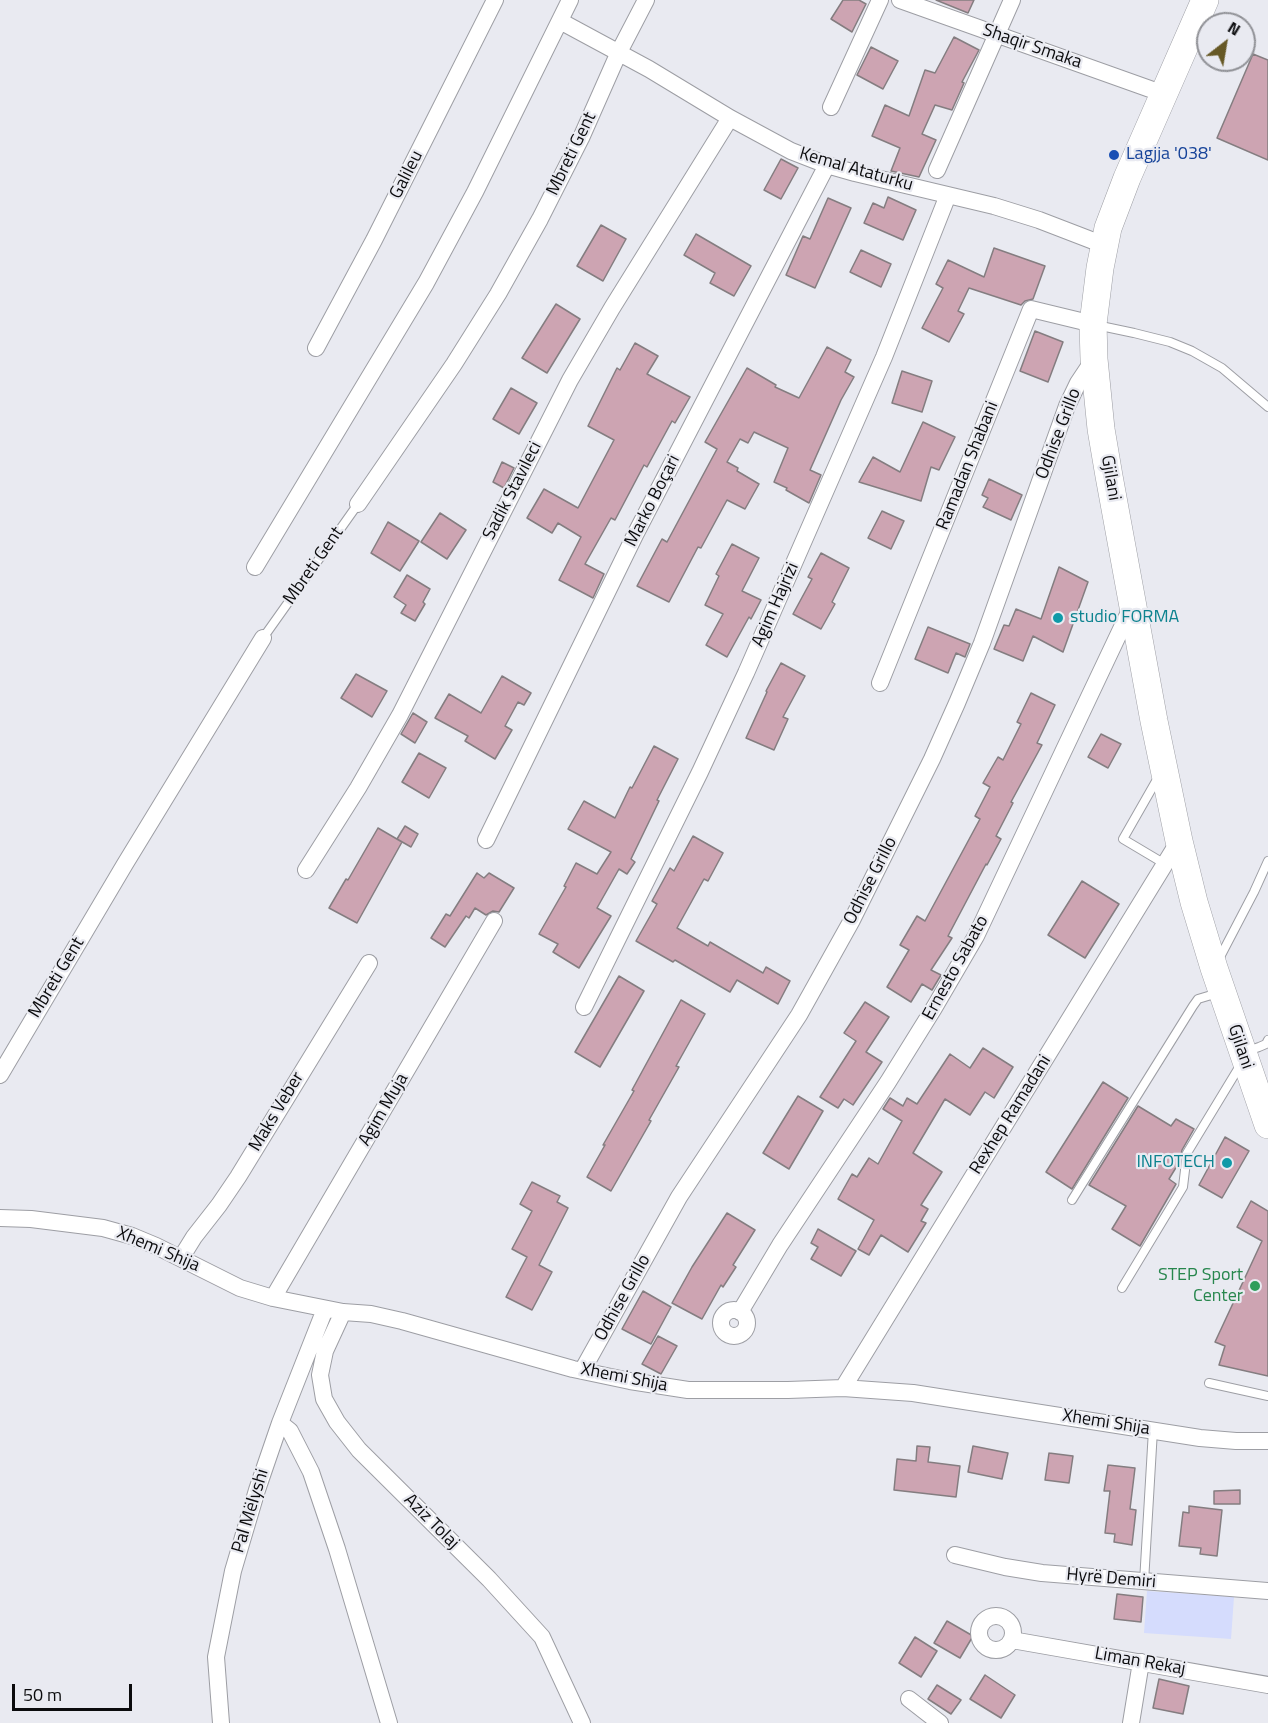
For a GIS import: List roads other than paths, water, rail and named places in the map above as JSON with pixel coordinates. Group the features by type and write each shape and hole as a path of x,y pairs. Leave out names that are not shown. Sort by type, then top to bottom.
{"main road":[{"name":"Gjilani","path":"1205,0 1113,212 1104,245 1093,324 1094,359 1101,429 1163,768 1172,852 1194,902 1243,1056 1268,1125"}],"street":[{"name":"Galileu","path":"316,348 374,240 495,0"},
{"path":"255,567 426,284 475,192 570,0"},
{"name":"Mbreti Gent","path":"358,504 454,364 498,294 540,219 581,138 619,52 646,0"},
{"path":"831,106 880,0"},
{"name":"Shaqir Smaka","path":"900,0 1164,94"},
{"path":"937,170 1012,0"},
{"name":"Kemal Ataturku","path":"560,21 619,52 730,118 791,151 826,165 994,206 1040,220 1104,245"},
{"name":"Sadik Stavileci","path":"306,870 358,788 400,715 570,380 730,118"},
{"name":"Marko Boçari","path":"486,840 642,522 826,165"},
{"name":"Agim Hajrizi","path":"584,1007 700,772 760,641 884,357 948,195"},
{"name":"Ramadan Shabani","path":"880,683 1031,309 1093,324"},
{"name":"Odhise Grillo","path":"582,1371 679,1197 799,1015 857,912 957,703 982,643 1067,406 1078,382 1094,359"},
{"name":"Ernesto Sabato","path":"740,1312 780,1245 899,1064 976,936 1133,603"},
{"name":"Mbreti Gent","path":"0,1075 263,638"},
{"name":"Rexhep Ramadani","path":"843,1388 1172,852"},
{"name":"Agim Muja","path":"273,1298 494,921"},
{"name":"Maks Veber","path":"181,1258 238,1177 369,963"},
{"name":"Xhemi Shija","path":"0,1218 31,1219 104,1228 132,1236 231,1284 273,1298 402,1321 582,1371 630,1381 688,1390 843,1388 913,1393 1200,1438 1268,1441"},
{"name":"Pal Mëlyshi","path":"221,1723 216,1657 233,1570 256,1491 325,1309"},
{"name":"Aziz Tolaj","path":"343,1312 325,1351 320,1375 324,1399 337,1422 359,1450 489,1579 542,1637 582,1723"},
{"path":"280,1423 290,1431 311,1472 337,1549 389,1723"},
{"name":"Hyrë Demiri","path":"955,1555 1042,1573 1268,1591"},
{"name":"Liman Rekaj","path":"1012,1640 1268,1685"},
{"path":"1131,1723 1141,1662"},
{"path":"909,1699 940,1723"}],"lane":[{"path":"1093,324 1170,342 1192,351 1222,368 1268,407"},
{"name":"Mbreti Gent","path":"263,638 358,504"},
{"path":"1163,768 1123,838 1172,852"},
{"path":"1072,1200 1193,1006 1218,980 1268,861"},
{"path":"1122,1288 1183,1187 1187,1154 1243,1056 1266,1044 1268,1040"},
{"path":"1209,1383 1268,1396"},
{"path":"1143,1582 1153,1430"}],"place":[{"name":"Lagjja '038'","path":"1114,155"},
{"name":"studio FORMA","path":"1058,618"},
{"name":"INFOTECH","path":"1227,1163"},
{"name":"STEP Sport Center","path":"1255,1286"}]}
